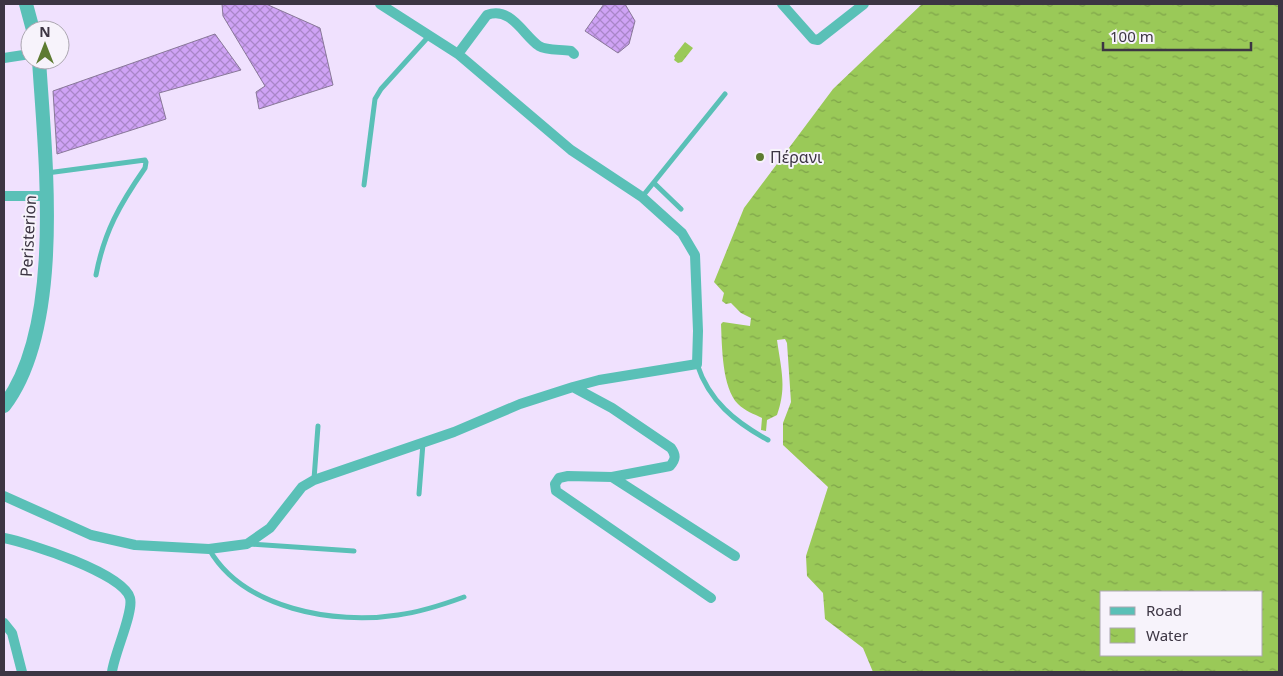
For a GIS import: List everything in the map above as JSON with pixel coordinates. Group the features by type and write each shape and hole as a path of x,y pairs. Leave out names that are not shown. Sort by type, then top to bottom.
{"street":[{"path":"26,4 30,20"},
{"path":"4,496 91,535 135,545 209,549 247,544 270,528 302,487 314,480 454,432 520,404 573,387 599,380 697,364 698,323 695,255 682,232 642,197 571,150 458,54 380,4"},
{"path":"782,4 813,39 818,40 864,4"},
{"path":"458,54 487,15 495,12 501,13 519,24 538,45 571,51 574,54"},
{"path":"4,58 20,56"},
{"name":"Peristerion","path":"4,406 28,362 45,275 48,196 40,70"},
{"path":"4,196 48,196"},
{"path":"573,387 612,408 671,448 675,454 674,461 670,466 612,477 568,476 559,478 555,484 556,491 711,598"},
{"path":"612,477 735,556"},
{"path":"4,538 63,556 115,580 124,588 130,599 127,620 114,658 112,672"},
{"path":"4,623 12,633 22,672"}],"lane":[{"path":"364,185 375,99 381,89 429,36"},
{"path":"642,197 725,94"},
{"path":"46,173 145,160 146,162 145,168 120,205 105,236 96,275"},
{"path":"654,183 681,209"},
{"path":"697,364 703,381 713,398 729,414 768,440"},
{"path":"314,480 318,426"},
{"path":"419,494 423,443"},
{"path":"247,544 354,551"},
{"path":"209,549 231,578 286,608 339,616 396,616 435,608 464,597"}],"water":[{"path":"922,4 1279,4 1279,672 873,672 863,648 825,619 823,593 807,576 806,556 828,487 783,445 783,423 791,402 787,343 785,339 777,340 782,378 782,396 777,415 767,420 766,431 761,430 762,418 738,404 729,388 723,355 721,324 723,322 750,326 751,318 741,313 731,303 726,304 722,301 724,293 714,282 744,208 833,89"},
{"path":"685,42 693,48 682,62 678,63 674,60 674,56"}],"building":[{"path":"222,4 266,4 320,28 333,85 259,109 256,92 265,86 223,16"},
{"path":"604,4 625,4 635,21 629,44 618,53 585,31"},
{"path":"215,34 241,70 159,93 166,119 57,154 53,91"}],"place":[{"name":"Πέρανι","path":"760,157"}]}
